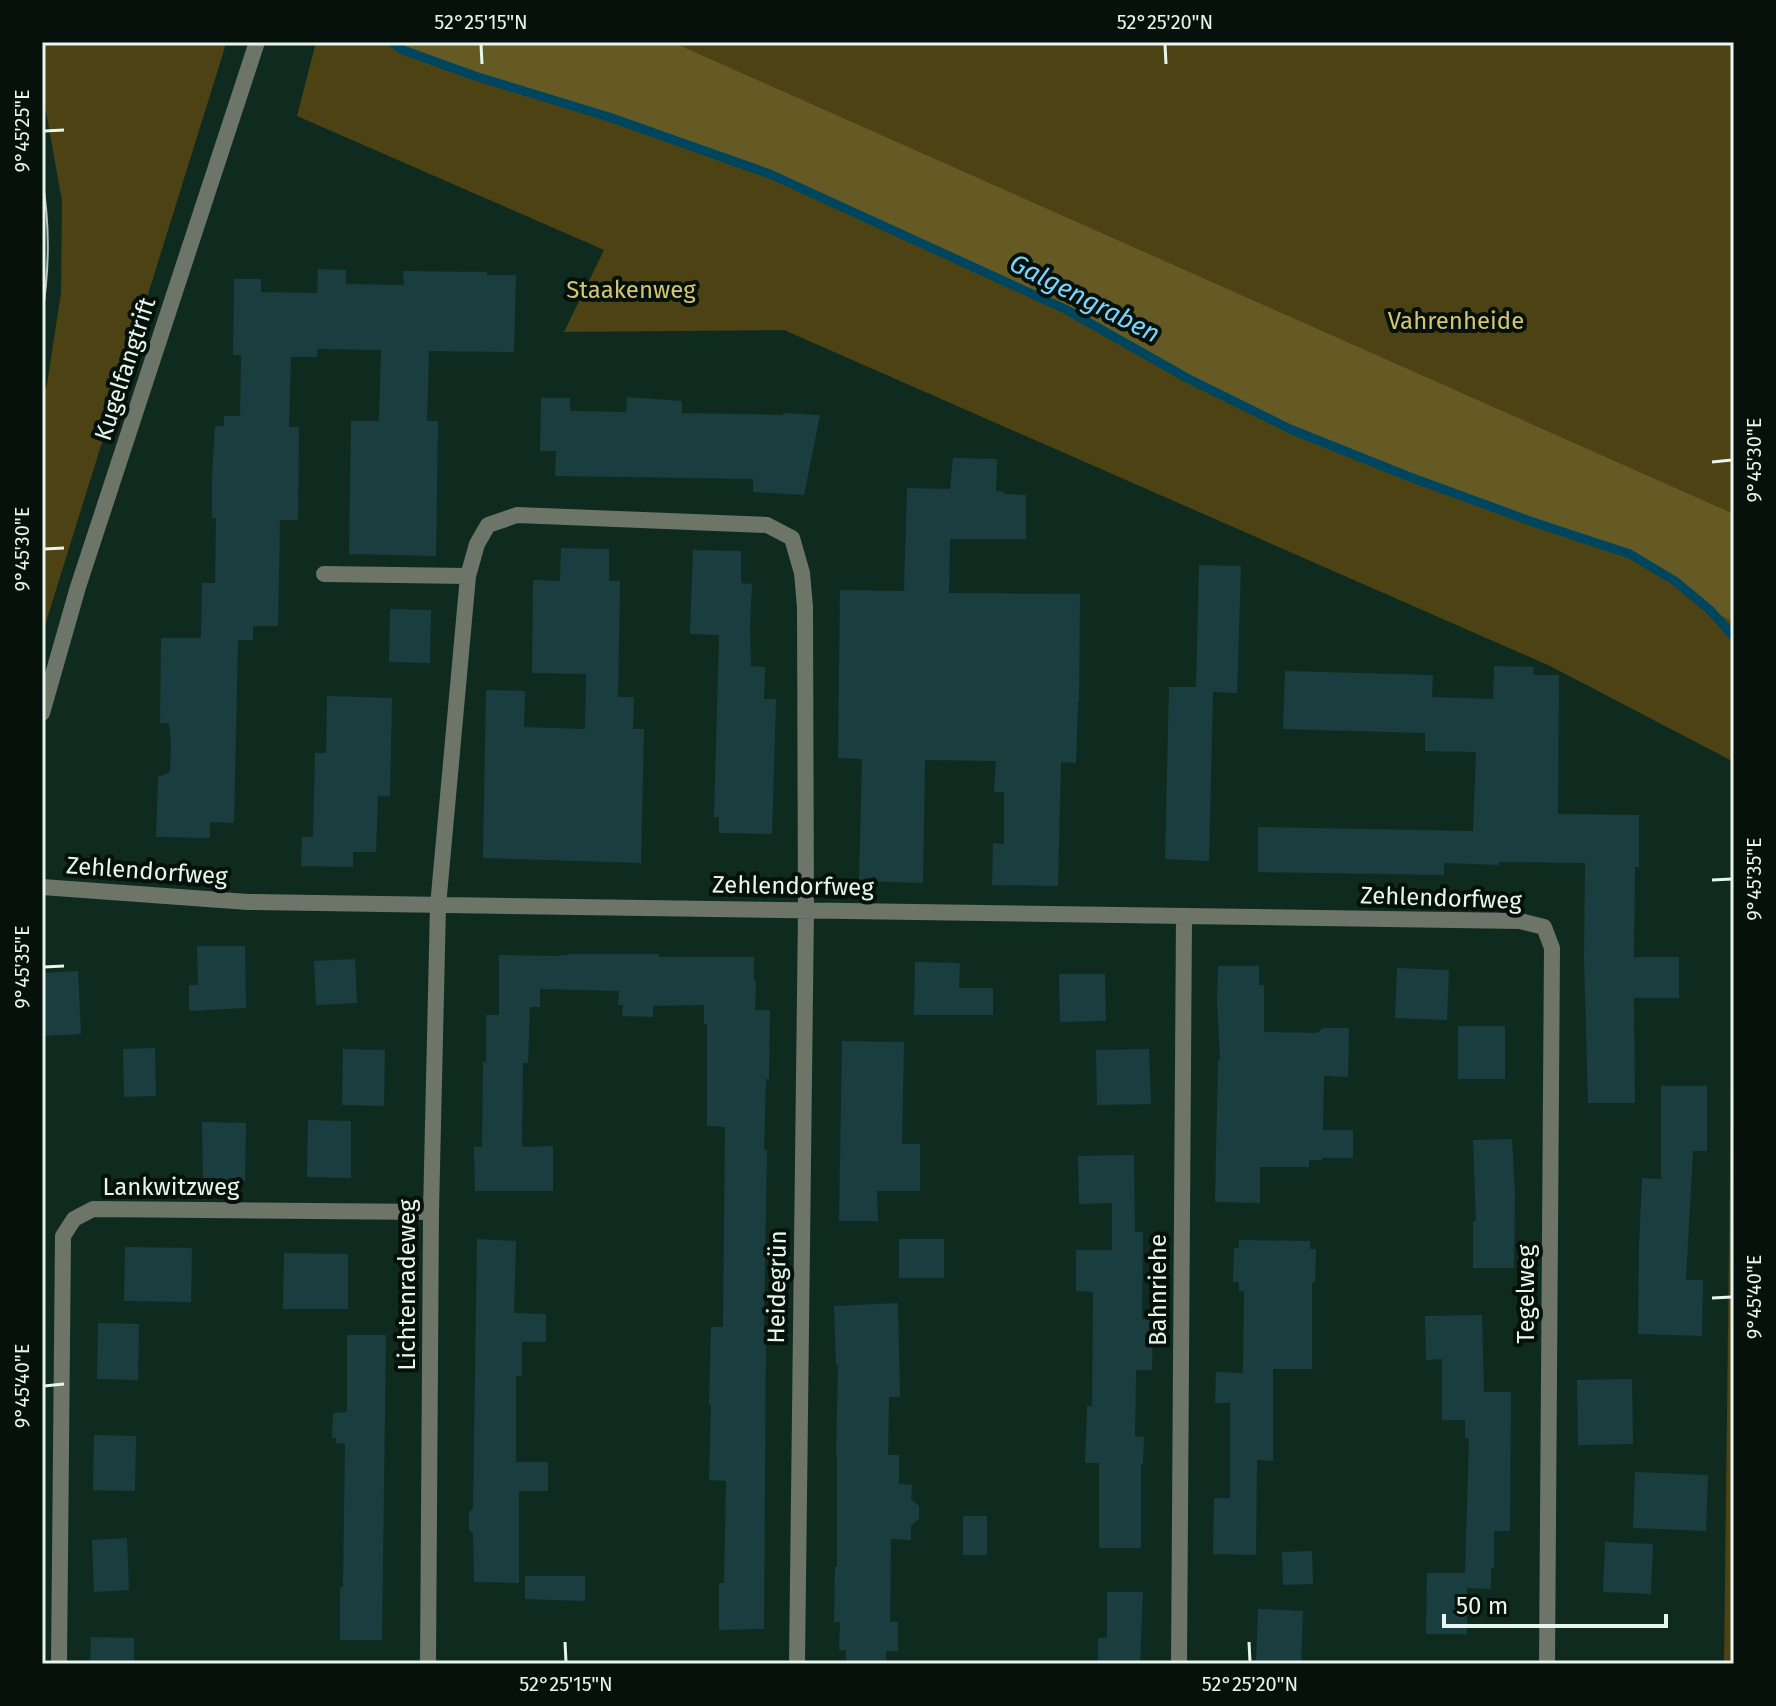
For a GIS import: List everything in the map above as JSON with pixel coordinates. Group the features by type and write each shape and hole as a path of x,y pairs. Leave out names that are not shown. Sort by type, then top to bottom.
{"street":[{"name":"Kugelfangtrift","path":"42,713 78,587 257,42"},
{"path":"438,906 468,576 477,544 488,525 517,515 767,525 792,538 802,573 805,607 806,910"},
{"path":"324,574 468,576"},
{"name":"Zehlendorfweg","path":"42,887 248,902 1520,921 1544,927"},
{"name":"Lichtenradeweg","path":"428,1664 431,1212 438,906"},
{"name":"Heidegrün","path":"797,1664 806,910"},
{"name":"Bahnriehe","path":"1179,1664 1184,916"},
{"name":"Tegelweg","path":"1544,927 1552,948 1547,1664"},
{"name":"Lankwitzweg","path":"59,1664 63,1236 74,1219 93,1209 431,1212"}],"green space":[{"path":"42,42 222,42 225,47 42,635 42,399 61,293 62,201 42,104"},
{"name":"Vahrenheide","path":"316,42 1734,42 1734,762 1550,666 784,330 564,332 604,250 297,116"},
{"path":"1734,830 1734,1664 1724,1664"}],"shaded area":[{"path":"391,42 672,42 1734,514 1734,622 1710,610 1675,581 1630,554 1410,477 1290,429 1187,378 1065,309 770,174 609,117 475,76 403,50"}],"building":[{"path":"318,269 346,270 346,284 404,285 403,271 516,275 514,352 429,351 427,421 438,421 436,556 349,554 351,421 379,421 381,350 317,349 317,357 291,357 289,427 299,427 298,520 280,520 278,626 253,626 253,640 238,640 234,823 210,822 210,838 156,837 158,777 170,772 171,744 169,723 160,723 161,638 201,638 202,583 215,583 216,518 212,518 212,475 215,426 224,426 224,416 240,416 241,355 233,355 234,279 261,279 261,292 317,293"},
{"path":"627,397 682,401 682,413 820,415 804,495 753,492 753,479 555,476 556,451 540,451 541,398 570,398 570,411 626,412"},
{"path":"953,458 997,459 996,491 1026,495 1026,539 950,539 949,593 1080,594 1076,763 1061,762 1058,886 992,885 993,843 1004,844 1004,792 994,792 996,761 925,760 923,883 859,881 862,759 838,758 840,590 904,591 907,488 950,489"},
{"path":"561,548 609,549 609,581 620,581 618,697 634,697 633,729 644,729 641,863 483,858 486,690 525,691 524,727 585,729 586,674 532,673 533,580 560,581"},
{"path":"693,550 741,551 741,583 752,584 751,666 765,667 764,699 776,699 772,834 719,833 719,817 714,817 719,635 690,634"},
{"path":"1199,565 1241,566 1237,693 1213,692 1209,861 1165,859 1169,687 1196,687"},
{"path":"390,609 431,610 430,663 389,662"},
{"path":"1494,666 1534,667 1533,675 1559,675 1558,814 1639,815 1634,957 1679,957 1679,998 1634,998 1635,1103 1588,1103 1585,863 1444,863 1444,875 1258,872 1258,827 1473,831 1476,752 1425,751 1425,733 1283,729 1285,671 1433,675 1432,697 1493,699"},
{"path":"327,696 392,698 390,796 378,796 376,852 353,852 353,867 301,866 302,837 313,837 315,753 326,753"},
{"path":"197,946 245,946 246,1008 189,1011 189,985 198,985"},
{"path":"499,955 754,957 755,1010 770,1010 764,1150 767,1150 764,1629 719,1630 719,1583 724,1583 726,1481 709,1480 709,1405 711,1327 723,1327 725,1127 707,1126 707,1024 704,1024 704,1005 653,1006 653,1017 622,1016 623,1005 618,1005 619,991 540,989 540,1007 530,1007 528,1063 523,1063 522,1147 553,1146 553,1191 475,1191 474,1147 482,1147 486,1015 499,1015"},
{"path":"355,959 357,1003 316,1005 314,961"},
{"path":"915,962 960,963 959,988 993,988 993,1015 914,1015"},
{"path":"1218,966 1259,966 1259,985 1264,985 1264,1032 1317,1033 1323,1028 1349,1028 1348,1077 1324,1076 1323,1130 1353,1130 1353,1158 1309,1160 1309,1167 1260,1167 1260,1203 1215,1202 1220,1060"},
{"path":"1397,968 1449,970 1447,1020 1395,1018"},
{"path":"78,971 81,1034 42,1036 42,973"},
{"path":"1059,974 1105,974 1106,1021 1060,1022"},
{"path":"1458,1026 1505,1026 1505,1079 1458,1079"},
{"path":"842,1041 904,1042 902,1144 920,1144 920,1191 877,1191 878,1221 839,1221"},
{"path":"155,1048 156,1096 124,1097 123,1049"},
{"path":"343,1049 385,1050 384,1106 342,1105"},
{"path":"1149,1049 1151,1104 1097,1105 1096,1050"},
{"path":"1661,1086 1707,1086 1707,1151 1693,1151 1686,1280 1703,1280 1702,1336 1638,1334 1642,1178 1661,1179"},
{"path":"308,1120 351,1121 351,1178 307,1177"},
{"path":"202,1122 246,1123 245,1181 203,1181"},
{"path":"1512,1139 1514,1268 1473,1268 1473,1221 1476,1221 1473,1140"},
{"path":"1134,1155 1135,1232 1143,1232 1142,1319 1153,1319 1152,1370 1136,1370 1135,1436 1144,1437 1141,1548 1099,1548 1099,1463 1085,1463 1087,1406 1092,1406 1093,1292 1076,1291 1076,1250 1112,1250 1112,1203 1079,1204 1078,1156"},
{"path":"477,1239 516,1241 514,1313 546,1314 546,1342 522,1342 522,1376 516,1376 516,1462 548,1462 548,1491 519,1491 519,1583 474,1582 473,1533 469,1531 469,1512 473,1509"},
{"path":"899,1239 944,1239 944,1278 899,1278"},
{"path":"1239,1240 1310,1241 1310,1249 1316,1249 1315,1282 1312,1282 1312,1369 1273,1369 1273,1461 1257,1460 1256,1555 1213,1554 1214,1498 1230,1498 1230,1403 1215,1403 1216,1372 1243,1373 1244,1291 1239,1291 1239,1282 1233,1282 1234,1248 1239,1248"},
{"path":"125,1247 192,1248 191,1302 124,1301"},
{"path":"284,1253 348,1254 348,1309 283,1309"},
{"path":"898,1303 900,1397 889,1397 888,1455 899,1455 899,1484 912,1485 911,1499 919,1506 919,1519 911,1526 911,1540 891,1539 890,1622 898,1622 898,1651 886,1651 886,1664 846,1664 846,1650 839,1650 840,1622 834,1622 838,1365 834,1306"},
{"path":"1482,1315 1484,1392 1511,1392 1510,1531 1494,1531 1491,1589 1467,1588 1467,1634 1426,1634 1427,1573 1465,1573 1469,1438 1465,1438 1465,1420 1442,1420 1442,1359 1426,1360 1425,1316"},
{"path":"98,1323 139,1324 138,1380 97,1379"},
{"path":"347,1335 386,1335 382,1640 340,1640 345,1444 336,1443 336,1438 332,1438 333,1413 347,1412"},
{"path":"1632,1379 1633,1444 1578,1445 1577,1380"},
{"path":"94,1435 136,1436 135,1491 93,1490"},
{"path":"1635,1472 1708,1475 1706,1531 1633,1528"},
{"path":"963,1516 987,1516 987,1555 963,1555"},
{"path":"127,1538 129,1590 94,1592 92,1540"},
{"path":"1605,1542 1653,1544 1651,1594 1603,1592"},
{"path":"1312,1551 1313,1584 1283,1585 1282,1552"},
{"path":"525,1576 585,1576 585,1601 525,1599"},
{"path":"1107,1592 1143,1592 1140,1664 1098,1664 1098,1638 1107,1638"},
{"path":"1258,1609 1303,1611 1301,1663 1256,1661"},
{"path":"91,1637 134,1638 134,1664 90,1664"}],"waterway":[{"name":"Galgengraben","path":"391,42 403,50 475,76 609,117 770,174 1065,309 1187,378 1290,429 1410,477 1630,554 1675,581 1710,610 1734,637"}],"tram line":[{"path":"42,179 48,248 42,316"}],"park label":[{"name":"Staakenweg","path":"631,290"}]}
